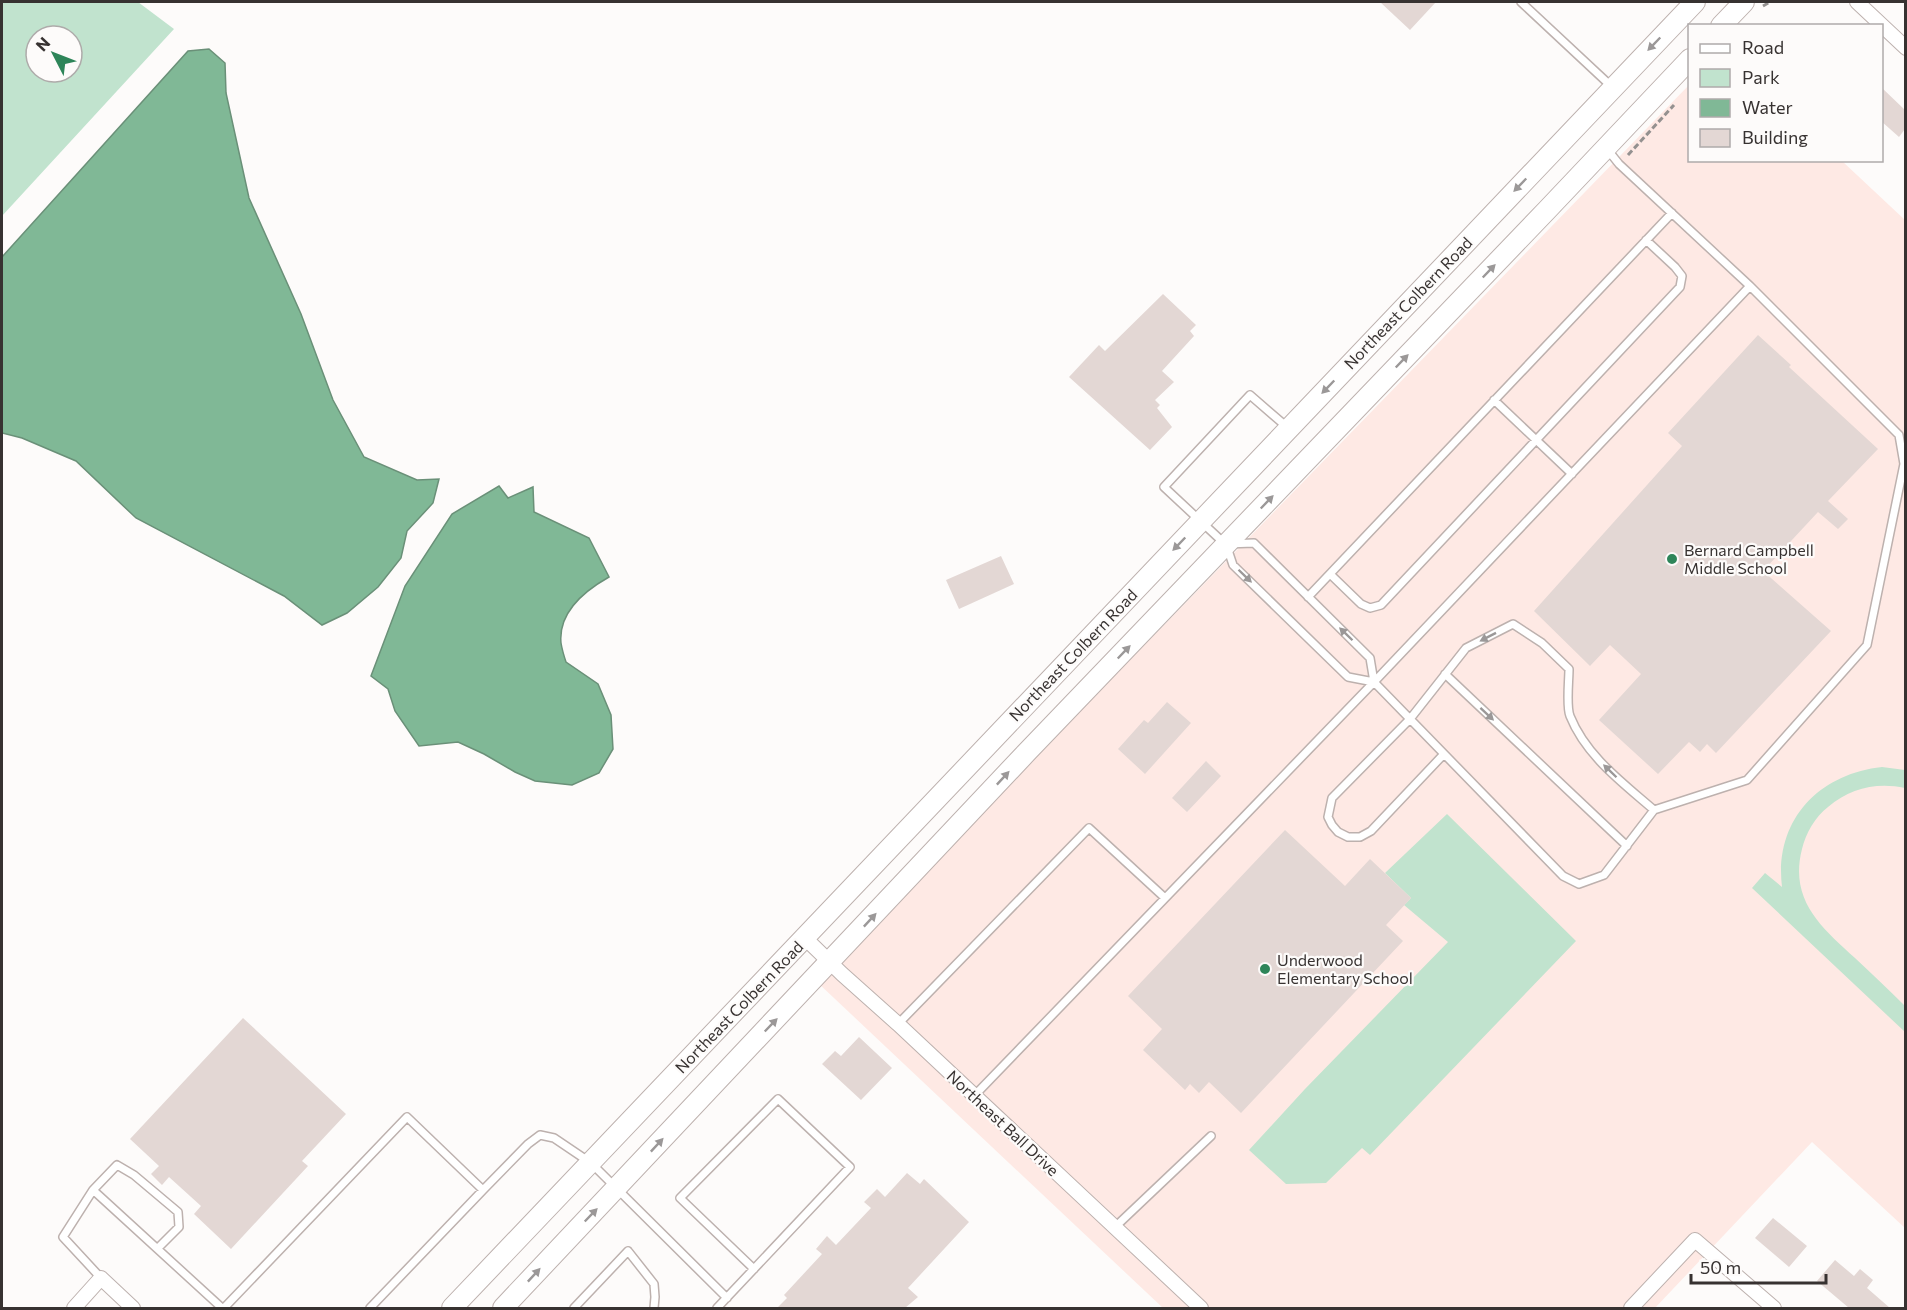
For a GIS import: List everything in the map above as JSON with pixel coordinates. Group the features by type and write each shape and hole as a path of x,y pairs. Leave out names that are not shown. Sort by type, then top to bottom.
{"main road":[{"name":"Northeast Colbern Road","path":"452,1308 1695,2"},
{"path":"1723,24 1744,2"},
{"name":"Northeast Colbern Road","path":"503,1308 1018,762 1688,60"}],"street":[{"path":"1857,2 1880,24"},
{"path":"1883,27 1905,48"},
{"name":"Northeast Ball Drive","path":"805,938 1201,1308"},
{"path":"1631,1308 1695,1239 1774,1308"},
{"path":"74,1308 101,1278 133,1308"}],"lane":[{"path":"1521,2 1612,88"},
{"path":"1289,429 1250,395 1164,487 1226,544 1233,565 1348,676 1374,682 1563,876 1579,884 1604,875 1654,810 1747,780 1867,645 1904,464 1899,435 1750,286 1619,164 1605,148"},
{"path":"1308,597 1672,213"},
{"path":"1330,574 1361,604 1370,608 1381,605 1680,287 1682,276 1646,240"},
{"path":"974,1096 1374,682 1750,286"},
{"path":"1494,400 1572,474"},
{"path":"1226,544 1254,543 1370,658 1374,682"},
{"path":"1444,754 1371,831 1360,837 1348,837 1338,832 1332,825 1329,817 1332,798 1410,719 1466,648 1513,624 1542,643 1569,669 1569,715 1584,744 1654,810"},
{"path":"1445,674 1626,846"},
{"path":"898,1024 1089,828 1165,898"},
{"path":"717,1308 727,1298 850,1167 778,1099 680,1198 754,1269"},
{"path":"93,1190 223,1308 407,1117 483,1190"},
{"path":"370,1308 528,1144 540,1135 555,1138 591,1163 727,1298"},
{"path":"1114,1228 1211,1136"},
{"path":"101,1278 63,1237 93,1190 117,1166 134,1175 178,1212 178,1227 158,1248"},
{"path":"574,1308 628,1251 654,1284 654,1308"}],"shaded area":[{"path":"1688,86 1688,162 1843,162 1905,220 1905,1228 1812,1142 1655,1308 1163,1308 817,982"}],"green space":[{"path":"2,2 138,2 174,29 2,216"},
{"path":"1882,767 1905,770 1905,788 1874,786 1864,788 1836,800 1823,811 1809,831 1802,849 1799,867 1800,883 1804,898 1820,923 1905,1006 1905,1032 1752,888 1765,873 1782,887 1781,863 1785,841 1793,822 1805,805 1820,791 1838,779 1859,771"},
{"path":"1447,814 1576,941 1370,1155 1362,1148 1326,1183 1286,1184 1249,1150 1448,942 1404,905 1411,898 1385,873"}],"water":[{"path":"209,49 225,63 226,93 249,198 301,314 333,400 364,457 417,480 439,479 433,503 407,531 401,558 378,587 347,613 322,625 284,596 136,518 76,461 22,438 2,433 2,257 188,51"},
{"path":"499,486 508,498 533,487 534,512 589,538 609,577 591,588 575,603 564,621 561,632 561,643 566,662 598,684 611,715 613,749 599,773 572,785 535,781 458,742 419,746 395,711 388,689 371,676 405,586 452,514"}],"building":[{"path":"1380,2 1436,2 1410,30"},
{"path":"1883,89 1905,110 1905,129 1899,137 1883,123"},
{"path":"1163,294 1196,325 1190,331 1194,336 1162,371 1174,382 1155,400 1160,405 1157,408 1172,427 1150,450 1069,377 1099,345 1105,351"},
{"name":"Bernard Campbell Middle School","path":"1758,335 1791,365 1789,367 1878,449 1828,501 1848,519 1838,529 1818,512 1763,571 1831,631 1716,753 1707,744 1700,752 1689,742 1658,774 1599,720 1641,674 1610,645 1590,666 1534,611 1682,446 1668,433"},
{"path":"1001,556 1014,584 959,609 946,580"},
{"path":"1167,702 1191,723 1145,774 1118,749 1144,720 1148,723"},
{"path":"1206,761 1221,776 1187,812 1172,798"},
{"name":"Underwood Elementary School","path":"1285,830 1345,886 1370,859 1411,898 1386,925 1403,941 1241,1113 1209,1082 1199,1093 1190,1084 1185,1090 1143,1050 1162,1029 1128,996"},
{"path":"243,1018 346,1114 302,1161 308,1166 231,1249 194,1214 201,1206 169,1177 162,1185 151,1174 159,1166 130,1139"},
{"path":"859,1037 892,1068 861,1100 822,1064 835,1051 841,1056"},
{"path":"907,1173 920,1184 924,1179 969,1222 908,1288 918,1297 905,1308 777,1308 787,1298 784,1295 822,1254 816,1249 827,1236 836,1245 871,1208 864,1202 877,1189 885,1197"},
{"path":"1773,1218 1807,1246 1789,1267 1755,1238"},
{"path":"1835,1260 1854,1276 1860,1269 1873,1280 1867,1288 1890,1308 1849,1308 1817,1281"}],"place":[{"name":"Bernard Campbell Middle School","path":"1672,559"},
{"name":"Underwood Elementary School","path":"1265,969"}]}
